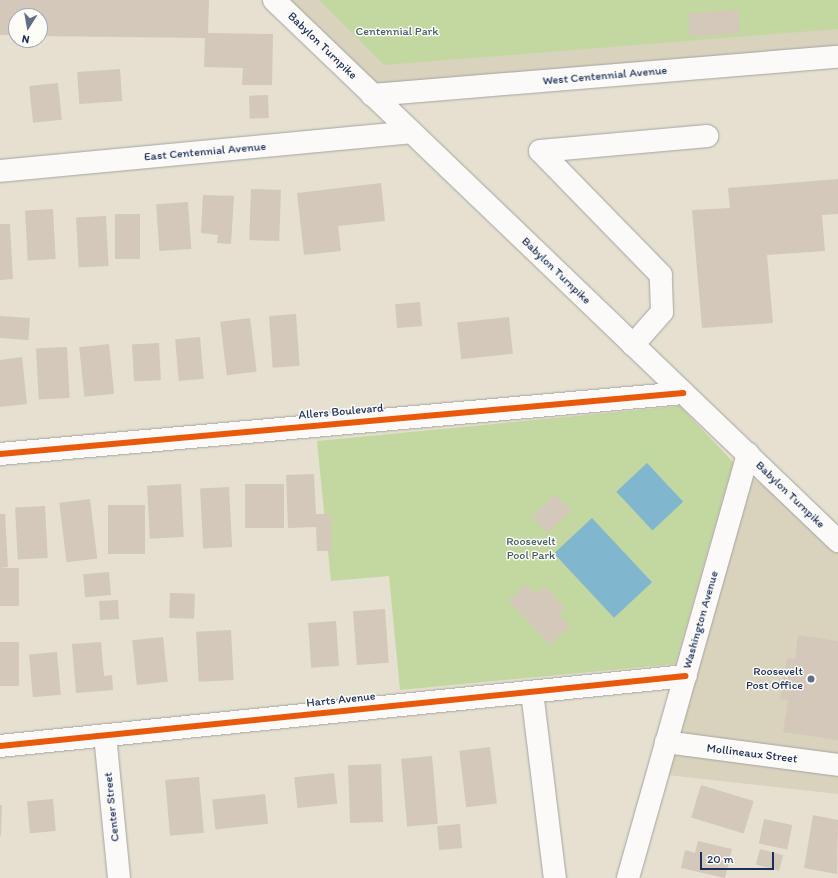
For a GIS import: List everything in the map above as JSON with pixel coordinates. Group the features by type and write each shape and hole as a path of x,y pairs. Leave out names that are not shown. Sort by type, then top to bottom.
{"street":[{"name":"Babylon Turnpike","path":"274,0 838,541"},
{"name":"West Centennial Avenue","path":"372,95 838,57"},
{"name":"East Centennial Avenue","path":"0,171 410,132"},
{"path":"633,345 662,312 661,275 540,151 707,136"},
{"name":"Allers Boulevard","path":"0,454 683,393"},
{"name":"Washington Avenue","path":"628,878 748,454"},
{"name":"Harts Avenue","path":"0,746 685,676"},
{"path":"532,692 554,878"},
{"name":"Center Street","path":"105,735 119,878"},
{"name":"Mollineaux Street","path":"666,742 838,765"}],"shaded area":[{"path":"273,0 838,0 838,54 368,94"},
{"path":"733,462 838,544 838,794 658,774 675,664"}],"green space":[{"name":"Centennial Park","path":"319,0 838,0 838,29 384,65"},
{"name":"Roosevelt Pool Park","path":"680,406 733,462 675,664 400,690 389,576 331,581 317,441"}],"water":[{"path":"647,463 683,502 652,530 616,492"},
{"path":"592,518 652,582 614,618 554,553"}],"building":[{"path":"0,0 209,0 208,33 273,34 272,85 242,85 243,68 204,67 205,38 48,36 48,8 8,8 8,35 0,35"},
{"path":"738,10 740,33 690,37 688,14"},
{"path":"120,69 122,101 79,104 77,72"},
{"path":"58,83 62,120 33,123 29,86"},
{"path":"268,95 269,118 250,119 249,96"},
{"path":"838,179 838,214 822,215 825,251 767,255 773,323 702,328 692,210 730,208 728,188"},
{"path":"381,183 385,221 338,226 341,251 304,255 297,193"},
{"path":"251,189 281,190 279,241 249,240"},
{"path":"203,195 234,196 231,244 217,243 218,235 201,233"},
{"path":"188,202 191,249 159,251 156,204"},
{"path":"53,209 56,259 28,260 25,210"},
{"path":"115,214 140,214 140,259 115,259"},
{"path":"106,216 109,266 79,268 76,218"},
{"path":"0,224 10,224 13,279 0,280"},
{"path":"420,302 422,326 397,328 395,304"},
{"path":"296,314 300,366 273,368 269,316"},
{"path":"0,316 30,318 28,340 0,338"},
{"path":"509,317 513,354 461,359 457,322"},
{"path":"250,318 257,372 227,375 220,322"},
{"path":"200,337 204,379 179,381 175,339"},
{"path":"159,343 161,380 134,381 132,344"},
{"path":"109,344 114,394 84,397 79,347"},
{"path":"67,347 70,398 39,400 36,349"},
{"path":"22,357 27,404 0,407 0,360"},
{"path":"314,474 316,514 330,514 332,551 317,551 316,527 288,528 286,475"},
{"path":"181,484 184,537 150,539 147,486"},
{"path":"245,484 284,484 284,528 245,528"},
{"path":"229,487 232,547 203,548 200,489"},
{"path":"555,494 571,510 548,534 532,517"},
{"path":"90,499 97,559 67,562 59,503"},
{"path":"108,505 145,505 145,554 108,554"},
{"path":"45,506 48,558 18,559 15,508"},
{"path":"0,514 5,514 8,567 0,568"},
{"path":"0,568 19,568 19,606 0,606"},
{"path":"109,572 111,595 85,597 83,574"},
{"path":"526,584 536,594 545,586 565,608 559,614 570,626 550,645 509,601"},
{"path":"170,593 195,594 194,619 169,618"},
{"path":"118,600 119,619 100,620 99,601"},
{"path":"385,609 389,663 357,665 353,611"},
{"path":"336,621 339,666 311,668 308,623"},
{"path":"231,630 234,680 199,682 196,632"},
{"name":"Roosevelt Post Office","path":"798,635 838,641 838,740 783,732 788,700 780,699 787,658 795,659"},
{"path":"163,637 168,682 137,685 132,640"},
{"path":"0,642 19,642 19,686 0,686"},
{"path":"101,642 104,676 112,675 113,690 76,693 72,644"},
{"path":"57,652 61,695 33,697 29,654"},
{"path":"490,747 497,804 466,807 459,751"},
{"path":"432,756 438,824 407,826 401,759"},
{"path":"381,764 383,822 350,823 348,765"},
{"path":"334,773 337,804 297,808 294,777"},
{"path":"199,777 204,833 170,836 165,780"},
{"path":"701,785 754,801 744,834 691,818"},
{"path":"265,794 268,824 215,829 212,800"},
{"path":"53,799 56,831 30,833 27,801"},
{"path":"0,805 2,805 1,836 0,835"},
{"path":"813,815 838,820 837,874 804,868"},
{"path":"764,819 792,825 787,849 759,843"},
{"path":"460,824 462,848 439,850 437,826"},
{"path":"698,841 732,849 725,878 681,868 685,850 695,853"},
{"path":"760,849 783,855 779,871 756,864"}],"cycle path":[{"path":"0,454 683,393"},
{"path":"0,746 685,676"}],"place":[{"name":"Roosevelt Post Office","path":"811,679"}]}
